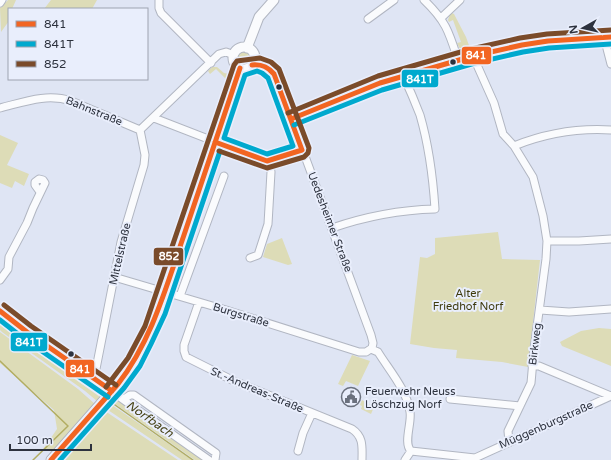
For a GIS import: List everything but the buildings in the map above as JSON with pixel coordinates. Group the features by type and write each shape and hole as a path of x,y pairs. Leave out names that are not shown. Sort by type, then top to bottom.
{"main road":[{"path":"247,48 259,17 274,0"},
{"path":"247,48 252,51 253,61 247,68 240,68 234,63 234,55 239,49 247,48"},
{"path":"51,460 128,371 151,329 165,292 240,68"}],"street":[{"path":"159,0 159,8 163,15 211,63"},
{"path":"368,19 394,0"},
{"path":"424,0 441,18 449,34 458,60"},
{"path":"441,18 460,0"},
{"path":"291,119 351,93 403,75 517,46 548,41 608,37 611,64"},
{"path":"140,130 221,53 227,52 234,55"},
{"name":"Birkweg","path":"473,56 494,103 503,134 514,146 533,177 543,216 547,241 540,310 530,383 508,431 509,442"},
{"name":"Uedesheimer Straße","path":"253,61 259,65 267,67 274,74 371,335 373,343 370,350"},
{"path":"332,228 366,217 386,213 435,209 433,182 424,130 403,75"},
{"name":"Bahnstraße","path":"0,108 36,99 59,98 71,101 140,130"},
{"path":"154,118 269,161 302,150"},
{"name":"Mittelstraße","path":"94,379 121,242 144,165 145,155 140,130"},
{"path":"514,146 548,135 581,131 611,130"},
{"path":"250,258 258,255 267,229 271,176 269,161"},
{"path":"180,296 224,176"},
{"path":"0,280 8,269 9,257 27,223 40,192"},
{"path":"547,241 593,241 611,239"},
{"name":"Burgstraße","path":"114,277 359,352 370,350"},
{"name":"St.-Andreas-Straße","path":"199,302 184,346 186,357 234,381 356,432 361,441 362,460"},
{"path":"540,310 569,312 611,309"},
{"path":"0,311 94,379 107,396 124,399 209,460"},
{"path":"370,350 378,352 406,396 411,419 407,445 411,452 405,460"},
{"path":"532,366 539,366 611,396"},
{"path":"124,399 130,395 134,395 216,453 215,460"},
{"name":"Müggenburgstraße","path":"411,452 471,459 475,458 611,396"},
{"path":"450,399 520,406"},
{"path":"298,451 303,433 312,413"}],"green space":[{"path":"8,0 16,0 12,8 8,8 8,22 1,32 0,8"},
{"path":"51,0 97,0 93,8 45,8"},
{"path":"450,14 454,14 466,37 471,51 461,51 457,43 461,42 453,20 449,22 448,20"},
{"path":"244,52 248,54 250,58 248,62 244,64 240,62 238,58 240,54"},
{"path":"212,67 217,67 224,73 234,75 232,84 227,83 228,81 216,69 210,74 208,71"},
{"path":"0,135 18,143 7,165 29,174 24,186 15,181 12,188 0,183"},
{"name":"Alter Friedhof Norf","path":"498,232 502,259 540,260 528,367 502,362 456,358 457,350 410,344 420,257 427,258 435,254 435,238"},
{"path":"282,238 292,264 288,265 263,257 267,244"},
{"path":"0,313 100,388 102,390 102,395 0,319"},
{"path":"0,325 100,397 97,401 2,332 0,330"},
{"path":"599,328 611,329 611,366 562,346 560,342 581,331"},
{"path":"0,332 78,389 95,404 56,451 42,451 57,429 54,410 0,363"},
{"path":"352,355 370,361 358,386 346,381 343,386 338,384"},
{"path":"114,399 136,412 204,460 195,460 111,401"},
{"path":"362,400 374,407 371,414 361,409 362,406 360,405"},
{"path":"109,403 192,460 182,460 105,408"},
{"path":"105,411 178,460 60,460"}],"waterway":[{"name":"Norfbach","path":"0,321 103,397"},
{"path":"0,361 68,426 33,460"},
{"name":"Norfbach","path":"108,400 193,460"}],"transit line":[{"name":"852","path":"288,113 378,76 471,49 520,38 547,34 611,30"},
{"name":"841","path":"291,119 380,83 473,56 548,41 611,37"},
{"name":"841T","path":"294,125 382,90 475,63 523,52 549,48 611,44"},
{"name":"852","path":"106,387 128,358 145,326 234,65 237,61 260,58 271,62 279,69 309,148 308,153 304,157 267,168 219,151"},
{"name":"841","path":"252,65 264,66 274,74 302,150"},
{"name":"841","path":"51,460 118,384 130,367 149,331 171,274 240,68"},
{"name":"841T","path":"257,71 268,78 293,146 267,154 224,138 245,75 257,71"},
{"name":"841","path":"215,142 267,161 302,150"},
{"name":"841T","path":"60,460 124,388 140,366 165,314 220,151"},
{"name":"852","path":"4,305 31,326 116,385"},
{"name":"841","path":"0,311 27,332 112,391"},
{"name":"841T","path":"0,320 23,338 108,397"}],"place":[{"name":"Feuerwehr Neuss Löschzug Norf","path":"351,397"}]}
